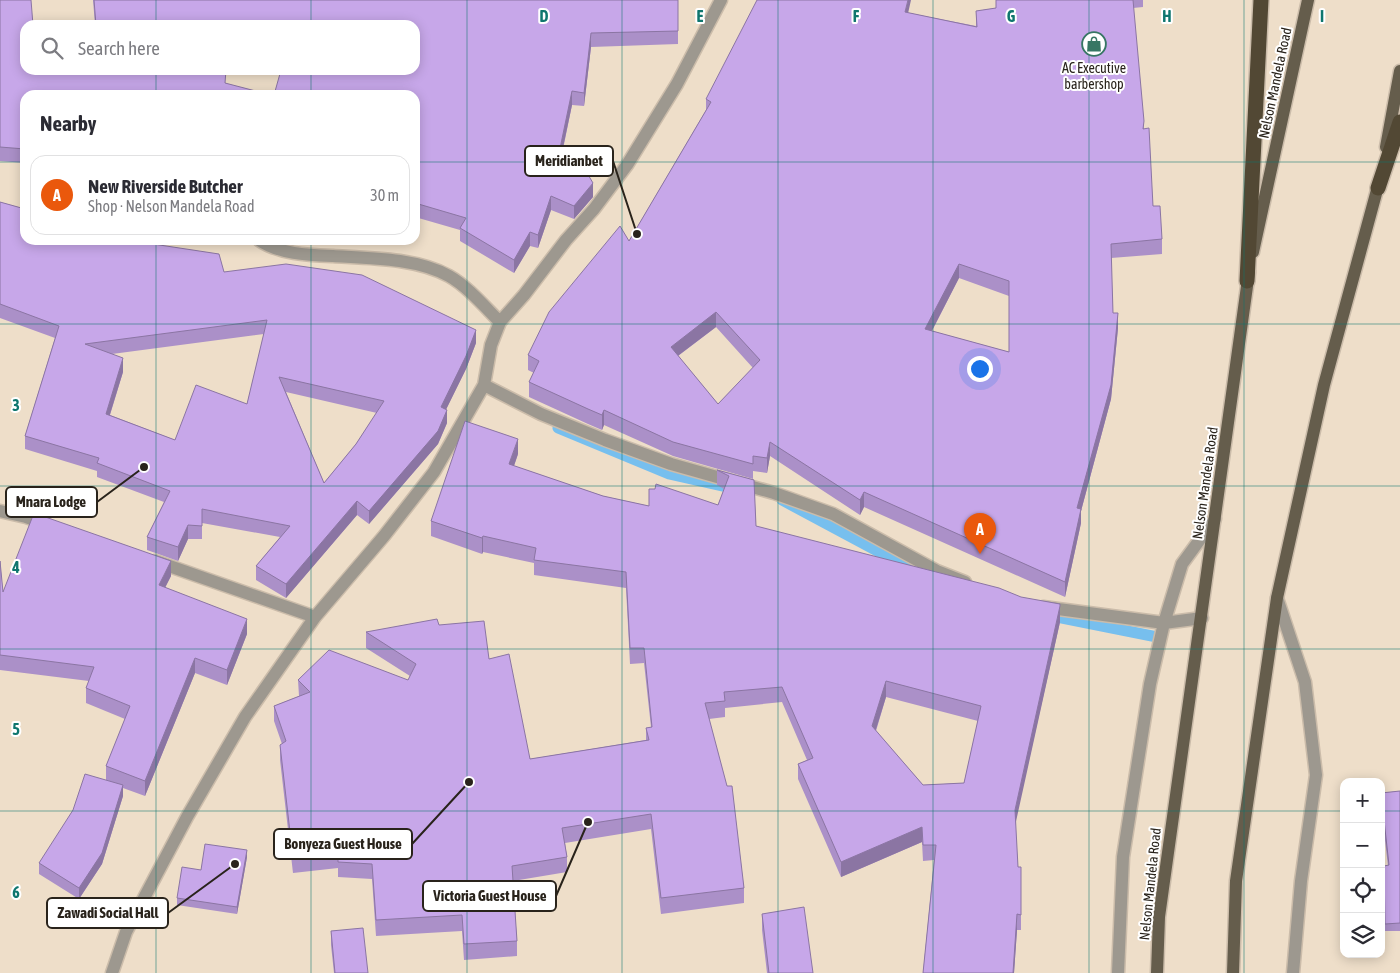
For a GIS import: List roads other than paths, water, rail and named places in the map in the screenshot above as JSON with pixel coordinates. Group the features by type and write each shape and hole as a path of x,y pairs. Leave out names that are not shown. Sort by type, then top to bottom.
{"highway":[{"path":"1247,281 1261,0"},
{"path":"1378,188 1400,122"}],"main road":[{"name":"Nelson Mandela Road","path":"1157,973 1159,917 1202,618 1247,281 1308,0"},
{"path":"1233,973 1236,881 1277,598 1324,385 1378,188 1400,71"}],"street":[{"path":"112,973 126,932 192,809 245,717 316,617 384,536 434,472 484,385 491,345 500,322 524,296 566,240 594,209 627,165 677,84 721,0"},
{"path":"267,245 306,255 396,261 430,268 450,276 500,322"},
{"path":"484,385 540,414 605,440 671,464 774,493 833,514 937,571 981,588"},
{"path":"0,511 26,517 54,527"},
{"path":"1118,973 1123,857 1150,684 1164,623 1182,564 1215,519"},
{"path":"147,558 316,617"},
{"path":"1277,598 1305,682 1316,774 1301,881 1293,973"},
{"path":"1033,606 1164,623 1202,618"}],"waterway":[{"path":"558,428 669,474 731,488"},
{"path":"782,500 907,567"},
{"path":"1047,615 1157,637"}],"place":[{"name":"AC Executive barbershop","path":"1094,44"},
{"name":"Meridianbet","path":"637,234"},
{"name":"Mnara Lodge","path":"144,467"},
{"name":"New Riverside Butcher","path":"980,554"},
{"name":"Bonyeza Guest House","path":"469,782"},
{"name":"Victoria Guest House","path":"588,822"},
{"name":"Zawadi Social Hall","path":"235,864"}]}
